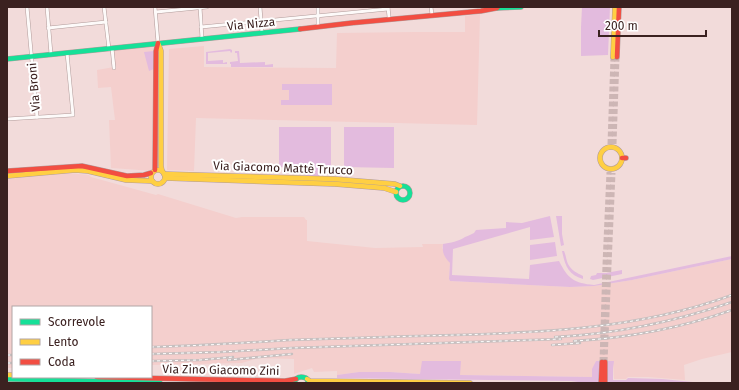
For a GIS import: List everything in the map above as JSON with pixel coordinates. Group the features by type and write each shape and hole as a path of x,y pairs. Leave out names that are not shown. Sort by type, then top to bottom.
{"street":[{"name":"Via Broni","path":"27,7 37,117"},
{"path":"47,7 51,54"},
{"path":"104,7 114,68"},
{"path":"7,176 75,170 88,171 126,180 152,181 156,184 160,184 163,181 164,174 161,166 161,51 158,43 155,7"},
{"path":"200,7 202,39"},
{"path":"156,12 207,7"},
{"path":"260,7 262,33"},
{"path":"318,7 318,26"},
{"path":"431,7 432,15"},
{"name":"Via Nizza","path":"7,59 481,9 521,7"},
{"path":"614,7 615,57 619,7"},
{"path":"201,27 388,8 389,17"},
{"path":"48,28 106,22"},
{"path":"152,181 150,178 153,172 156,51 158,43"},
{"path":"7,119 73,115 67,53"},
{"path":"612,146 621,152 624,158 620,165 611,171 602,166 600,158 604,150 612,146"},
{"path":"7,171 82,166 126,175 145,176 160,170 164,174"},
{"name":"Via Giacomo Mattè Trucco","path":"164,174 334,179 394,184 400,186"},
{"name":"Via Giacomo Mattè Trucco","path":"164,174 335,184 384,188 396,192"},
{"path":"400,186 405,186 410,193 408,198 404,200 396,196 396,192 397,188 400,186"},
{"path":"601,383 604,362 605,383"},
{"name":"Via Zino Giacomo Zini","path":"144,378 295,381 303,376 308,381"},
{"name":"Via Zino Giacomo Zini","path":"7,379 160,383"},
{"path":"308,381 470,383"}],"shaded area":[{"path":"582,7 610,7 608,55 581,56"},
{"path":"480,14 477,125 196,118 194,171 167,170 169,49 204,46 204,67 336,68 337,33 465,32 465,16"},
{"path":"156,45 154,171 111,168 109,120 115,120 111,87 98,88 97,70 114,67 112,48"},
{"path":"232,50 231,53 230,51 208,53 208,61 223,60 223,63 227,62 227,64 206,64 206,52"},
{"path":"154,51 154,69 149,71 144,52"},
{"path":"235,51 239,51 240,63 265,62 265,65 273,64 273,67 231,67 230,62 238,61 237,53 235,53"},
{"path":"282,84 332,84 332,105 281,105 281,100 289,100 289,90 282,90"},
{"path":"279,127 331,127 331,168 319,176 306,176 299,168 279,167"},
{"path":"344,127 394,127 394,168 344,167"},
{"path":"69,173 89,175 91,177 156,195 158,194 236,218 304,217 307,220 307,241 375,248 423,247 422,244 443,244 442,248 450,263 450,281 570,287 594,286 632,280 732,259 732,352 684,365 685,380 648,377 614,379 613,362 608,361 596,361 592,377 460,375 423,361 420,374 359,372 337,375 337,371 314,372 312,368 294,374 294,359 258,358 242,363 152,365 152,306 12,306 12,368 7,368 7,179"},
{"path":"550,216 554,237 530,240 530,227 453,249 452,275 529,279 530,265 559,261 565,272 572,279 581,283 594,285 732,256 732,259 632,280 594,286 570,287 450,281 450,263 444,254 443,244 460,240 474,233 476,230 506,228 506,222 522,223"},
{"path":"556,216 562,216 562,234 564,245 561,246"},
{"path":"555,242 557,256 530,260 530,245"},
{"path":"562,251 564,251 569,266 583,276 583,279 574,275 568,269 564,261"},
{"path":"622,270 622,274 593,280 590,279 591,276 596,275 597,273"},
{"path":"422,361 461,361 460,375 592,377 592,369 596,361 601,361 601,383 571,381 337,378 337,375 359,372 420,374"},
{"path":"608,361 614,361 613,380 626,380 628,378 662,379 703,383 607,383"}],"tunnel":[{"path":"610,144 613,57"},
{"path":"614,144 617,57"},
{"path":"602,362 609,172"},
{"path":"605,362 613,173"}],"railway":[{"path":"152,347 290,340 473,335 561,330 647,318 690,308 732,295"},
{"path":"555,337 600,333 644,326 732,302"},
{"path":"574,341 634,335 674,327 732,310"},
{"path":"152,354 561,339"},
{"path":"552,345 580,343"},
{"path":"228,360 292,354"},
{"path":"7,355 12,355"},
{"path":"152,361 200,360 233,357"},
{"path":"7,363 12,363"}],"traffic: fast":[{"path":"497,8 521,7"},
{"path":"7,59 300,29"},
{"path":"400,186 406,186 410,190 410,193 410,196 406,200 400,200 396,196 396,190 400,186"},
{"path":"294,383 296,379 300,377 306,378 308,381"},
{"path":"7,379 160,383"}],"traffic: slow":[{"path":"613,57 615,7"},
{"path":"158,43 161,51 162,171"},
{"path":"611,147 619,150 622,158 619,166 611,169 603,166 600,158 603,150 611,147"},
{"path":"7,176 75,170 88,171 126,180 152,181"},
{"path":"155,170 161,170 165,174 165,177 165,180 161,184 155,184 151,180 151,174 155,170"},
{"path":"164,174 334,179 395,184 400,186"},
{"path":"165,178 335,184 384,188 396,192"},
{"path":"7,375 12,375"},
{"path":"307,379 310,381 470,383"}],"traffic: jam":[{"path":"300,29 481,11 498,7"},
{"path":"617,57 619,7"},
{"path":"155,170 156,51 158,43"},
{"path":"7,171 82,166 127,176 151,173"},
{"path":"601,383 602,362"},
{"path":"605,362 605,383"},
{"path":"144,378 285,381 296,379"}]}
